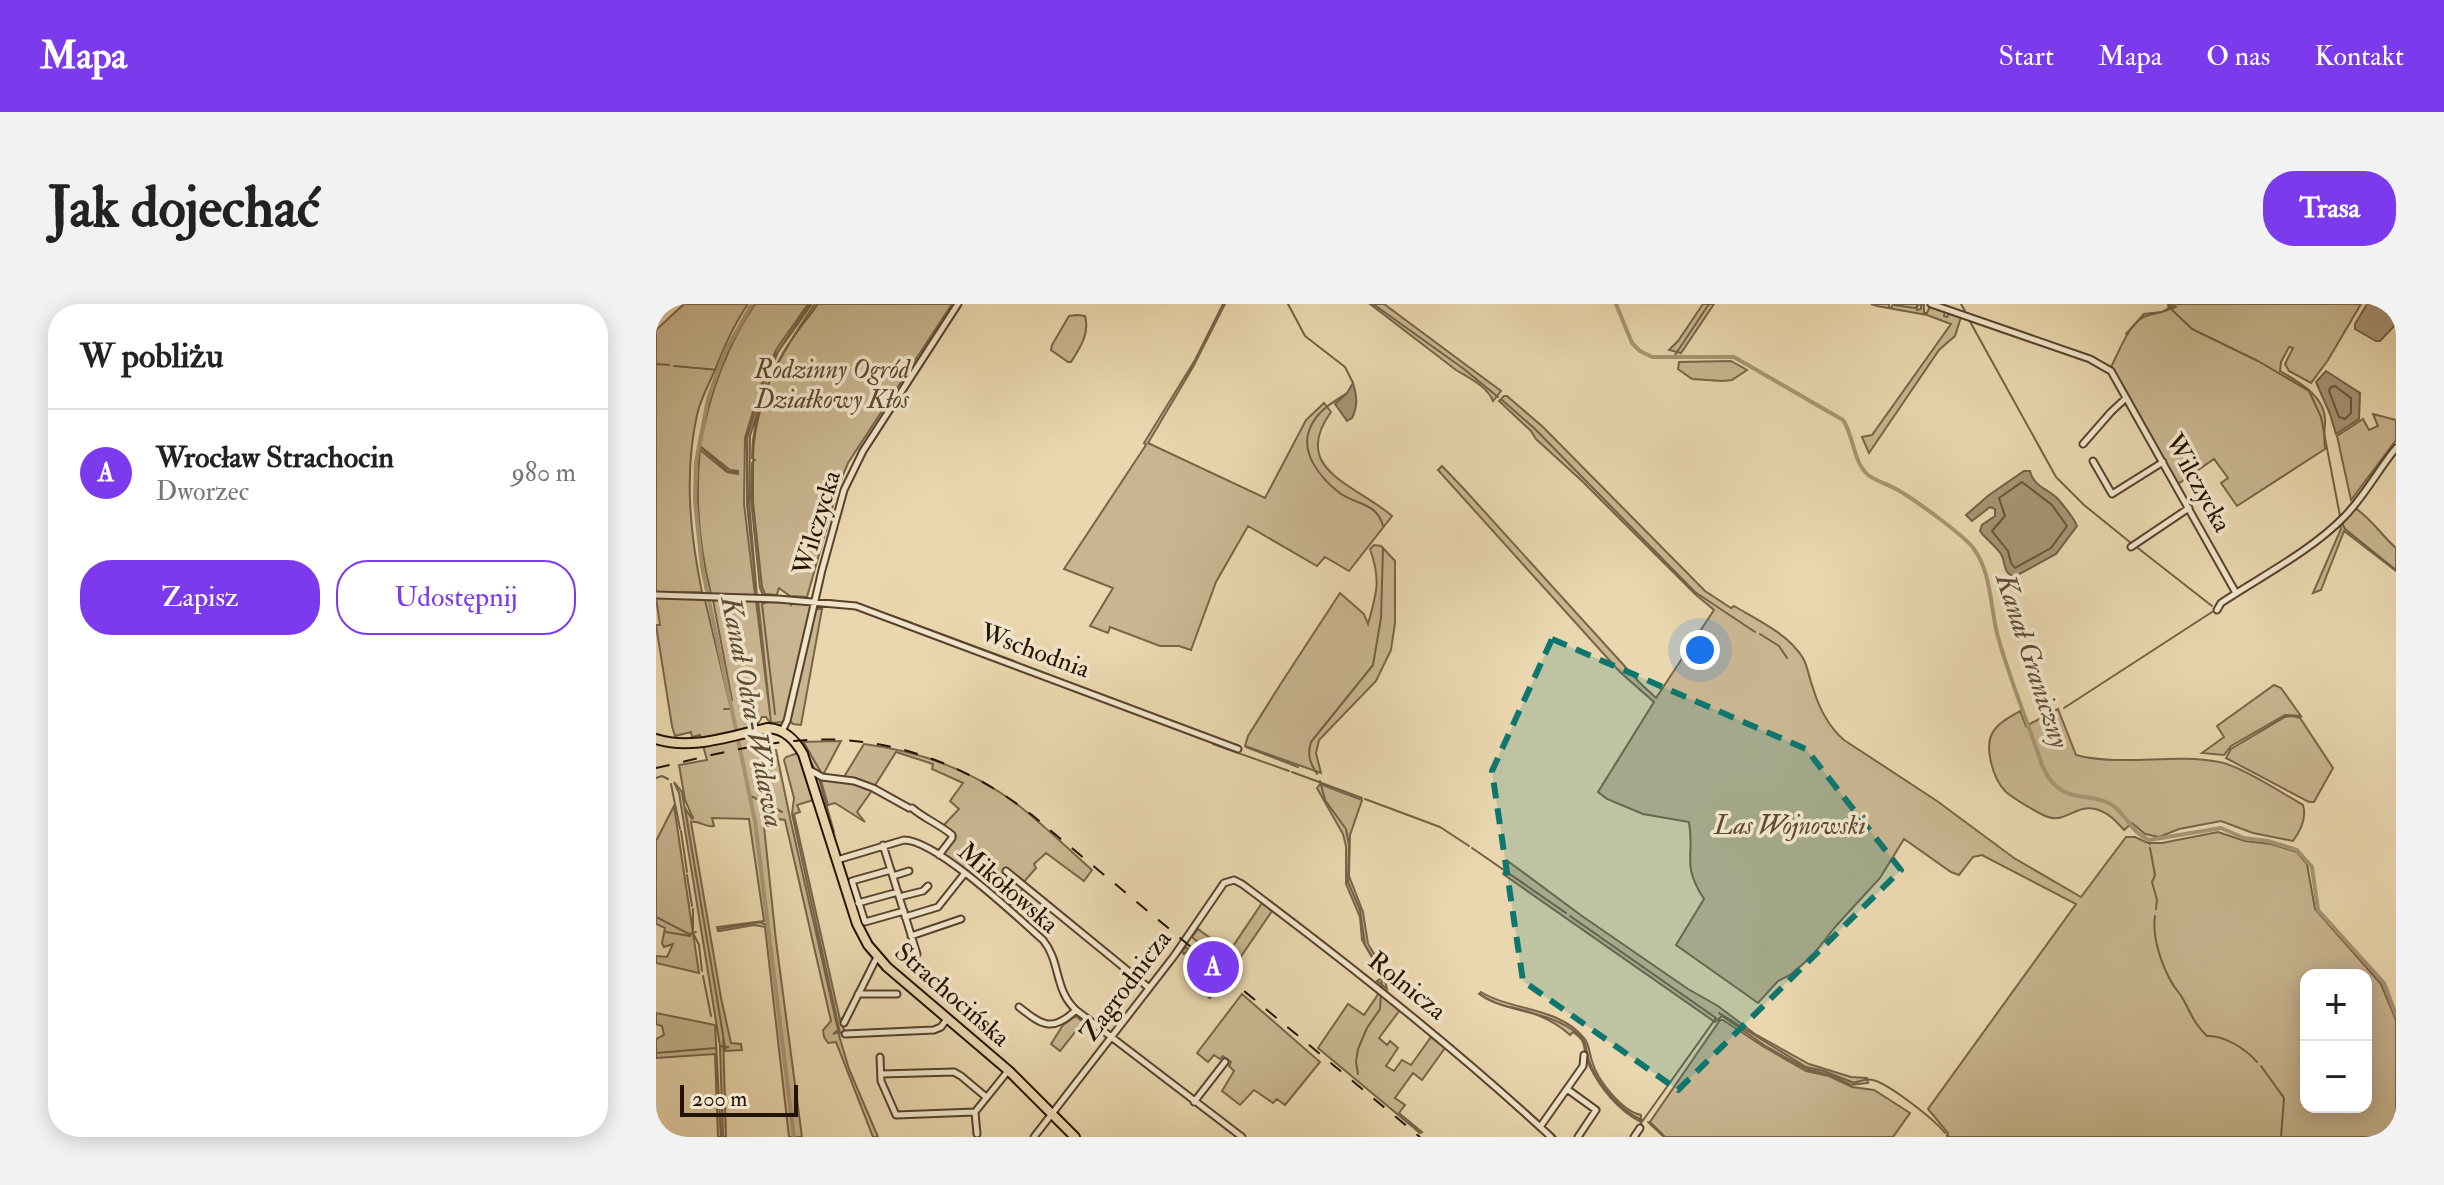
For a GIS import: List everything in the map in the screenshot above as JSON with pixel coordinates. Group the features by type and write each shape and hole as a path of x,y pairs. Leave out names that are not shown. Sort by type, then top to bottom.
{"main road":[{"path":"656,739 681,744 771,728 782,731"},
{"name":"Strachocińska","path":"782,731 798,745 859,930 877,957 1009,1071 1075,1137"}],"street":[{"name":"Wilczycka","path":"782,731 789,715 839,503 853,470 958,304"},
{"name":"Wilczycka","path":"1931,304 2099,362 2111,371 2236,593"},
{"path":"2083,444 2126,398"},
{"path":"2217,610 2221,603 2337,524 2396,448"},
{"path":"2093,461 2112,494 2163,462"},
{"path":"2131,547 2189,508"},
{"name":"Wschodnia","path":"656,595 856,606 1238,749"},
{"path":"808,769 822,777 869,786 911,808 932,824 939,825 952,835 939,855"},
{"name":"Mikołowska","path":"836,860 899,840 915,840 939,855 965,873 1046,944 1065,999 1076,1010 1242,1137"},
{"path":"883,845 917,954"},
{"path":"909,871 852,881 865,922 938,907 965,873"},
{"path":"1006,871 1149,988"},
{"name":"Zagrodnicza","path":"1034,1137 1183,945 1228,880"},
{"name":"Rolnicza","path":"1228,880 1242,884 1363,976 1551,1137"},
{"path":"858,903 923,891 928,886"},
{"path":"911,936 961,919"},
{"path":"844,1023 877,957"},
{"path":"858,994 897,994"},
{"path":"1019,1007 1037,1021 1048,1025 1059,1023 1076,1010"},
{"path":"845,1034 934,1030 948,1018"},
{"path":"1540,1127 1583,1066 1584,1055"},
{"path":"880,1057 881,1081 896,1115 975,1112"},
{"path":"1194,1102 1225,1062"},
{"path":"977,1134 975,1112 1009,1071"},
{"path":"881,1074 954,1072 986,1097"},
{"path":"1567,1089 1596,1110 1578,1137"},
{"path":"1634,1137 1640,1128"}],"highlighted area":[{"path":"1552,639 1806,749 1901,870 1678,1090 1523,981 1492,771"}],"green space":[{"path":"684,304 748,304 702,398 693,437 690,504 702,592 656,593 656,330"},
{"path":"755,304 808,304 776,350 761,385 745,438 744,504 755,595 711,594 699,522 700,450 727,472 738,474 738,471 730,470 700,446 720,372 735,337"},
{"path":"810,304 778,352 750,436 749,502 757,596 747,505 747,438 775,356"},
{"name":"Rodzinny Ogród Działkowy Kłos","path":"815,304 952,304 848,463 838,487 807,597 790,596 779,588 776,597 764,597 760,588 751,499 752,463 755,460 752,458 753,437 763,396 772,376"},
{"path":"1223,304 1193,367 1148,443 1265,498 1306,420 1324,403 1331,412 1320,432 1318,448 1323,462 1346,485 1392,516 1349,571 1325,557 1317,566 1248,526 1216,582 1191,650 1179,646 1160,646 1110,627 1108,633 1090,626 1113,588 1064,569 1146,445 1144,443 1195,360"},
{"path":"1370,304 1384,304 1501,391 1493,401 1472,379"},
{"path":"1703,304 1714,304 1681,353 1669,350 1678,341"},
{"path":"1871,304 1889,304 1891,308 1893,304 1917,304 1917,310 1921,309 1921,304 1924,305 1924,313 1930,306 1945,312 1944,316 1947,317 1950,312 1961,317 1955,336 1939,350 1869,453 1862,437 1872,435 1951,324 1927,315 1877,306"},
{"path":"2168,304 2174,308 2173,304 2361,304 2311,383 2289,371 2285,364 2293,348 2289,347 2281,362 2280,371 2310,391 2321,405 2325,449 2237,506 2221,483 2228,478 2214,459 2178,484 2111,367 2137,322 2145,316 2172,308"},
{"path":"1069,316 1085,316 1085,334 1081,346 1068,362 1051,350"},
{"path":"1731,361 1747,370 1732,380 1692,379 1678,369 1679,362"},
{"name":"Las Wojnowski","path":"1504,396 1543,427 1705,591 1731,608 1734,606 1762,622 1797,649 1805,661 1825,717 1844,740 1937,801 2014,858 2081,897 2126,837 2162,843 2218,832 2297,852 2307,864 2315,909 2368,969 2300,969 2300,1113 2372,1113 2372,974 2381,984 2396,1020 2396,1137 1947,1137 1948,1133 1928,1109 2076,904 1982,855 1973,857 1959,875 1904,839 1880,878 1812,956 1778,981 1758,1003 1676,945 1704,899 1691,868 1689,822 1643,814 1598,792 1654,702 1620,672 1438,470 1442,466 1464,489 1656,698 1714,610 1499,401"},
{"path":"2373,414 2396,420 2396,440 2351,500 2337,436 2363,419 2369,430 2378,426"},
{"path":"2355,508 2396,548 2396,571 2344,531 2321,590 2313,593 2341,529 2340,525"},
{"path":"1374,545 1381,546 1395,561 1395,623 1391,650 1376,681 1319,740 1316,753 1321,773 1245,746 1248,736 1340,593 1364,614 1368,624 1376,586 1376,569 1370,549"},
{"path":"667,596 705,600 729,701 732,700 713,600 756,601 771,722 758,600 811,605 783,722 770,723 762,717 757,725 761,748 776,750 838,1030 833,1034 838,1032 849,1069 878,1137 873,1137 836,1042 828,1043 824,1037 823,1030 831,1021 785,820 763,817 802,1137 789,1137 765,927 754,925 718,931 717,927 764,921 749,819 712,818 714,826 691,822 731,1043 741,1044 742,1050 725,1051 729,1047 725,1047 685,808 693,818 685,800 679,765 707,760 700,735 692,737 691,732 675,736 672,726 656,625 660,625 656,598"},
{"path":"815,609 822,609 801,725 793,724 790,721"},
{"path":"2274,685 2281,688 2301,716 2285,715 2231,746 2224,755 2202,753 2224,737 2217,726"},
{"path":"2058,709 2076,755 2112,760 2183,759 2228,764 2303,805 2301,828 2293,841 2253,833 2221,821 2179,829 2159,837 2145,834 2132,823 2124,830 2115,820 2095,809 2083,809 2060,818 2044,815 2014,798 2001,786 1993,770 1989,743 1997,726 2020,711 2026,726"},
{"path":"2285,717 2300,718 2333,768 2314,802 2226,758 2231,749"},
{"path":"841,741 823,775 815,770 801,742"},
{"path":"864,744 925,757 983,782 1028,813 1092,870 1084,881 1046,853 1034,864 1036,868 1009,906 943,853 956,836 943,826 959,809 950,801 963,783 932,769 933,764 896,752 874,787 844,777"},
{"path":"798,753 813,800 797,805 800,812 794,814 840,1020 845,1015 843,1028 846,1032 840,1033 792,814 794,798 784,760"},
{"path":"830,779 873,789 857,812 865,822 835,803 828,805 821,781"},
{"path":"674,782 682,792 723,1034 726,1137 723,1137 722,1046 679,793"},
{"path":"1320,784 1362,800 1350,835 1349,876 1363,912 1368,944 1382,967 1387,989 1377,981 1380,979 1378,968 1362,940 1360,917 1346,884 1343,834 1317,788"},
{"path":"674,806 699,973 656,963 656,956 667,957 673,944 664,947 665,928 656,924 656,841"},
{"path":"1509,862 1582,916 1755,1034 1809,1064 1851,1077 1867,1078 1868,1083 1851,1085 1807,1069 1767,1047 1722,1016 1715,1022 1503,874"},
{"path":"1262,903 1272,911 1231,971 1192,937 1198,929 1229,952"},
{"path":"1186,947 1225,979 1210,998 1201,991 1206,984 1206,976 1210,976 1211,972 1207,970 1210,969 1193,954 1189,955 1187,951 1184,954 1182,952"},
{"path":"1481,992 1562,1020 1574,1028 1586,1041 1595,1069 1605,1085 1626,1108 1641,1115 1641,1122 1625,1112 1604,1090 1589,1065 1578,1036 1573,1032 1570,1035 1540,1016 1491,1001 1479,994"},
{"path":"1379,993 1400,1010 1379,1038 1387,1045 1390,1041 1398,1048 1386,1066 1394,1071 1402,1060 1411,1065 1431,1037 1445,1048 1422,1080 1413,1073 1395,1098 1405,1105 1399,1113 1420,1133 1318,1048 1348,1004 1364,1015"},
{"path":"1242,994 1320,1062 1285,1105 1277,1099 1273,1103 1254,1090 1240,1105 1222,1091 1234,1071 1229,1066 1231,1062 1223,1056 1220,1059 1214,1055 1208,1062 1197,1053"},
{"path":"656,1013 715,1025 721,1137 718,1137 715,1054 656,1058 656,1039 664,1035 662,1026 656,1024"},
{"path":"1076,1016 1083,1022 1060,1051 1051,1044 1063,1025"},
{"path":"1720,1020 1806,1071 1829,1076 1852,1087 1874,1090 1910,1113 1893,1137 1665,1137 1650,1122"}],"water":[{"path":"2367,304 2391,304 2396,307 2396,324 2380,341 2355,329"},
{"path":"2326,371 2360,393 2359,419 2336,434 2316,382"},
{"path":"1353,383 1356,405 1352,418 1347,421 1335,404"},
{"path":"2024,471 2030,471 2038,484 2058,499 2077,526 2056,554 2014,577 2006,571 2000,553 1980,531 1982,525 1995,516 1995,509 1990,507 1972,521 1966,515"}],"waterway":[{"name":"Kanał Odra-Widawa","path":"752,304 724,354 708,399 696,462 695,502 702,567 755,821 794,1137"},
{"path":"753,458 758,419 776,366 818,304"},
{"path":"1288,304 1305,336 1345,367 1353,383"},
{"path":"1373,304 1498,397"},
{"name":"Kanał Graniczny","path":"1616,304 1632,343 1640,351 1652,357 1734,357 1843,420 1863,470 1937,517 1968,543 1980,559 2003,653 2042,765 2058,788 2108,803 2149,840 2221,828 2244,838 2297,850 2312,867 2318,910 2384,983 2396,1015"},
{"path":"1673,358 1709,304"},
{"path":"1961,304 1965,311"},
{"path":"1894,305 1915,308 1919,305"},
{"path":"2168,306 2192,329 2258,361 2309,391 2321,417 2340,516"},
{"path":"2126,334 2144,314 2169,308"},
{"path":"1968,318 2056,477 2084,505 2131,543"},
{"path":"656,364 669,365"},
{"path":"674,366 719,370"},
{"path":"1347,393 1314,420 1307,445 1314,464 1326,481 1341,494 1372,509 1383,526"},
{"path":"1502,400 1534,428 1695,592 1755,632"},
{"path":"699,446 729,472 737,472"},
{"path":"753,461 753,502 762,587 765,594 776,595"},
{"path":"2342,523 2345,529 2396,570"},
{"path":"2134,545 2212,606"},
{"path":"1317,774 1310,759 1311,742 1373,665 1381,618 1383,548"},
{"path":"780,596 811,599"},
{"path":"827,600 854,603 912,623"},
{"path":"775,714 762,604 787,603"},
{"path":"822,606 856,609 935,638"},
{"path":"2064,708 2212,612"},
{"path":"914,624 1014,661"},
{"path":"1760,634 1779,646 1787,658"},
{"name":"Kanał Odra-Widawa","path":"724,709 732,709"},
{"path":"804,743 822,774"},
{"path":"1213,744 1289,771"},
{"path":"1246,747 1298,767"},
{"path":"1292,772 1362,798"},
{"path":"656,778 662,776 668,779"},
{"path":"819,779 834,832"},
{"path":"1320,781 1325,800 1346,829 1348,882 1360,910 1365,945 1381,970 1382,987"},
{"path":"671,784 680,829"},
{"path":"751,796 782,812"},
{"path":"1365,799 1440,827 1469,846"},
{"path":"681,831 687,872"},
{"name":"Kanał Graniczny","path":"2149,840 2150,844"},
{"path":"1472,848 1566,913"},
{"path":"2150,848 2156,909"},
{"path":"687,875 692,906"},
{"path":"1242,880 1444,1040"},
{"path":"849,886 861,921"},
{"path":"693,909 693,933 699,945 702,971"},
{"path":"1570,916 1716,1018 1639,1126"},
{"path":"2155,916 2156,941 2161,959 2196,1023 2207,1036 2234,1044 2257,1062"},
{"path":"656,917 689,934 696,932"},
{"path":"718,929 760,922 768,926"},
{"path":"666,932 691,934"},
{"path":"703,976 711,1016"},
{"path":"1358,1074 1358,1049 1380,1009 1381,994"},
{"path":"1480,994 1502,1005 1554,1020 1578,1034 1604,1087 1618,1104 1642,1120"},
{"path":"1393,1004 1445,1047"},
{"path":"1719,1013 1806,1067 1854,1083 1868,1079 1880,1083 1911,1103 1945,1133"},
{"path":"656,1053 716,1048"},
{"path":"1459,1052 1539,1121"},
{"path":"1454,1055 1496,1091"},
{"path":"2261,1066 2284,1098 2281,1137"},
{"path":"1501,1096 1547,1137"},
{"path":"1648,1122 1664,1137"},
{"path":"1544,1126 1556,1137"}],"railway":[{"path":"656,768 759,746 826,739 890,746 950,766 1006,796 1032,815 1420,1137"}],"place":[{"name":"Wrocław Strachocin","path":"1213,967"}]}
